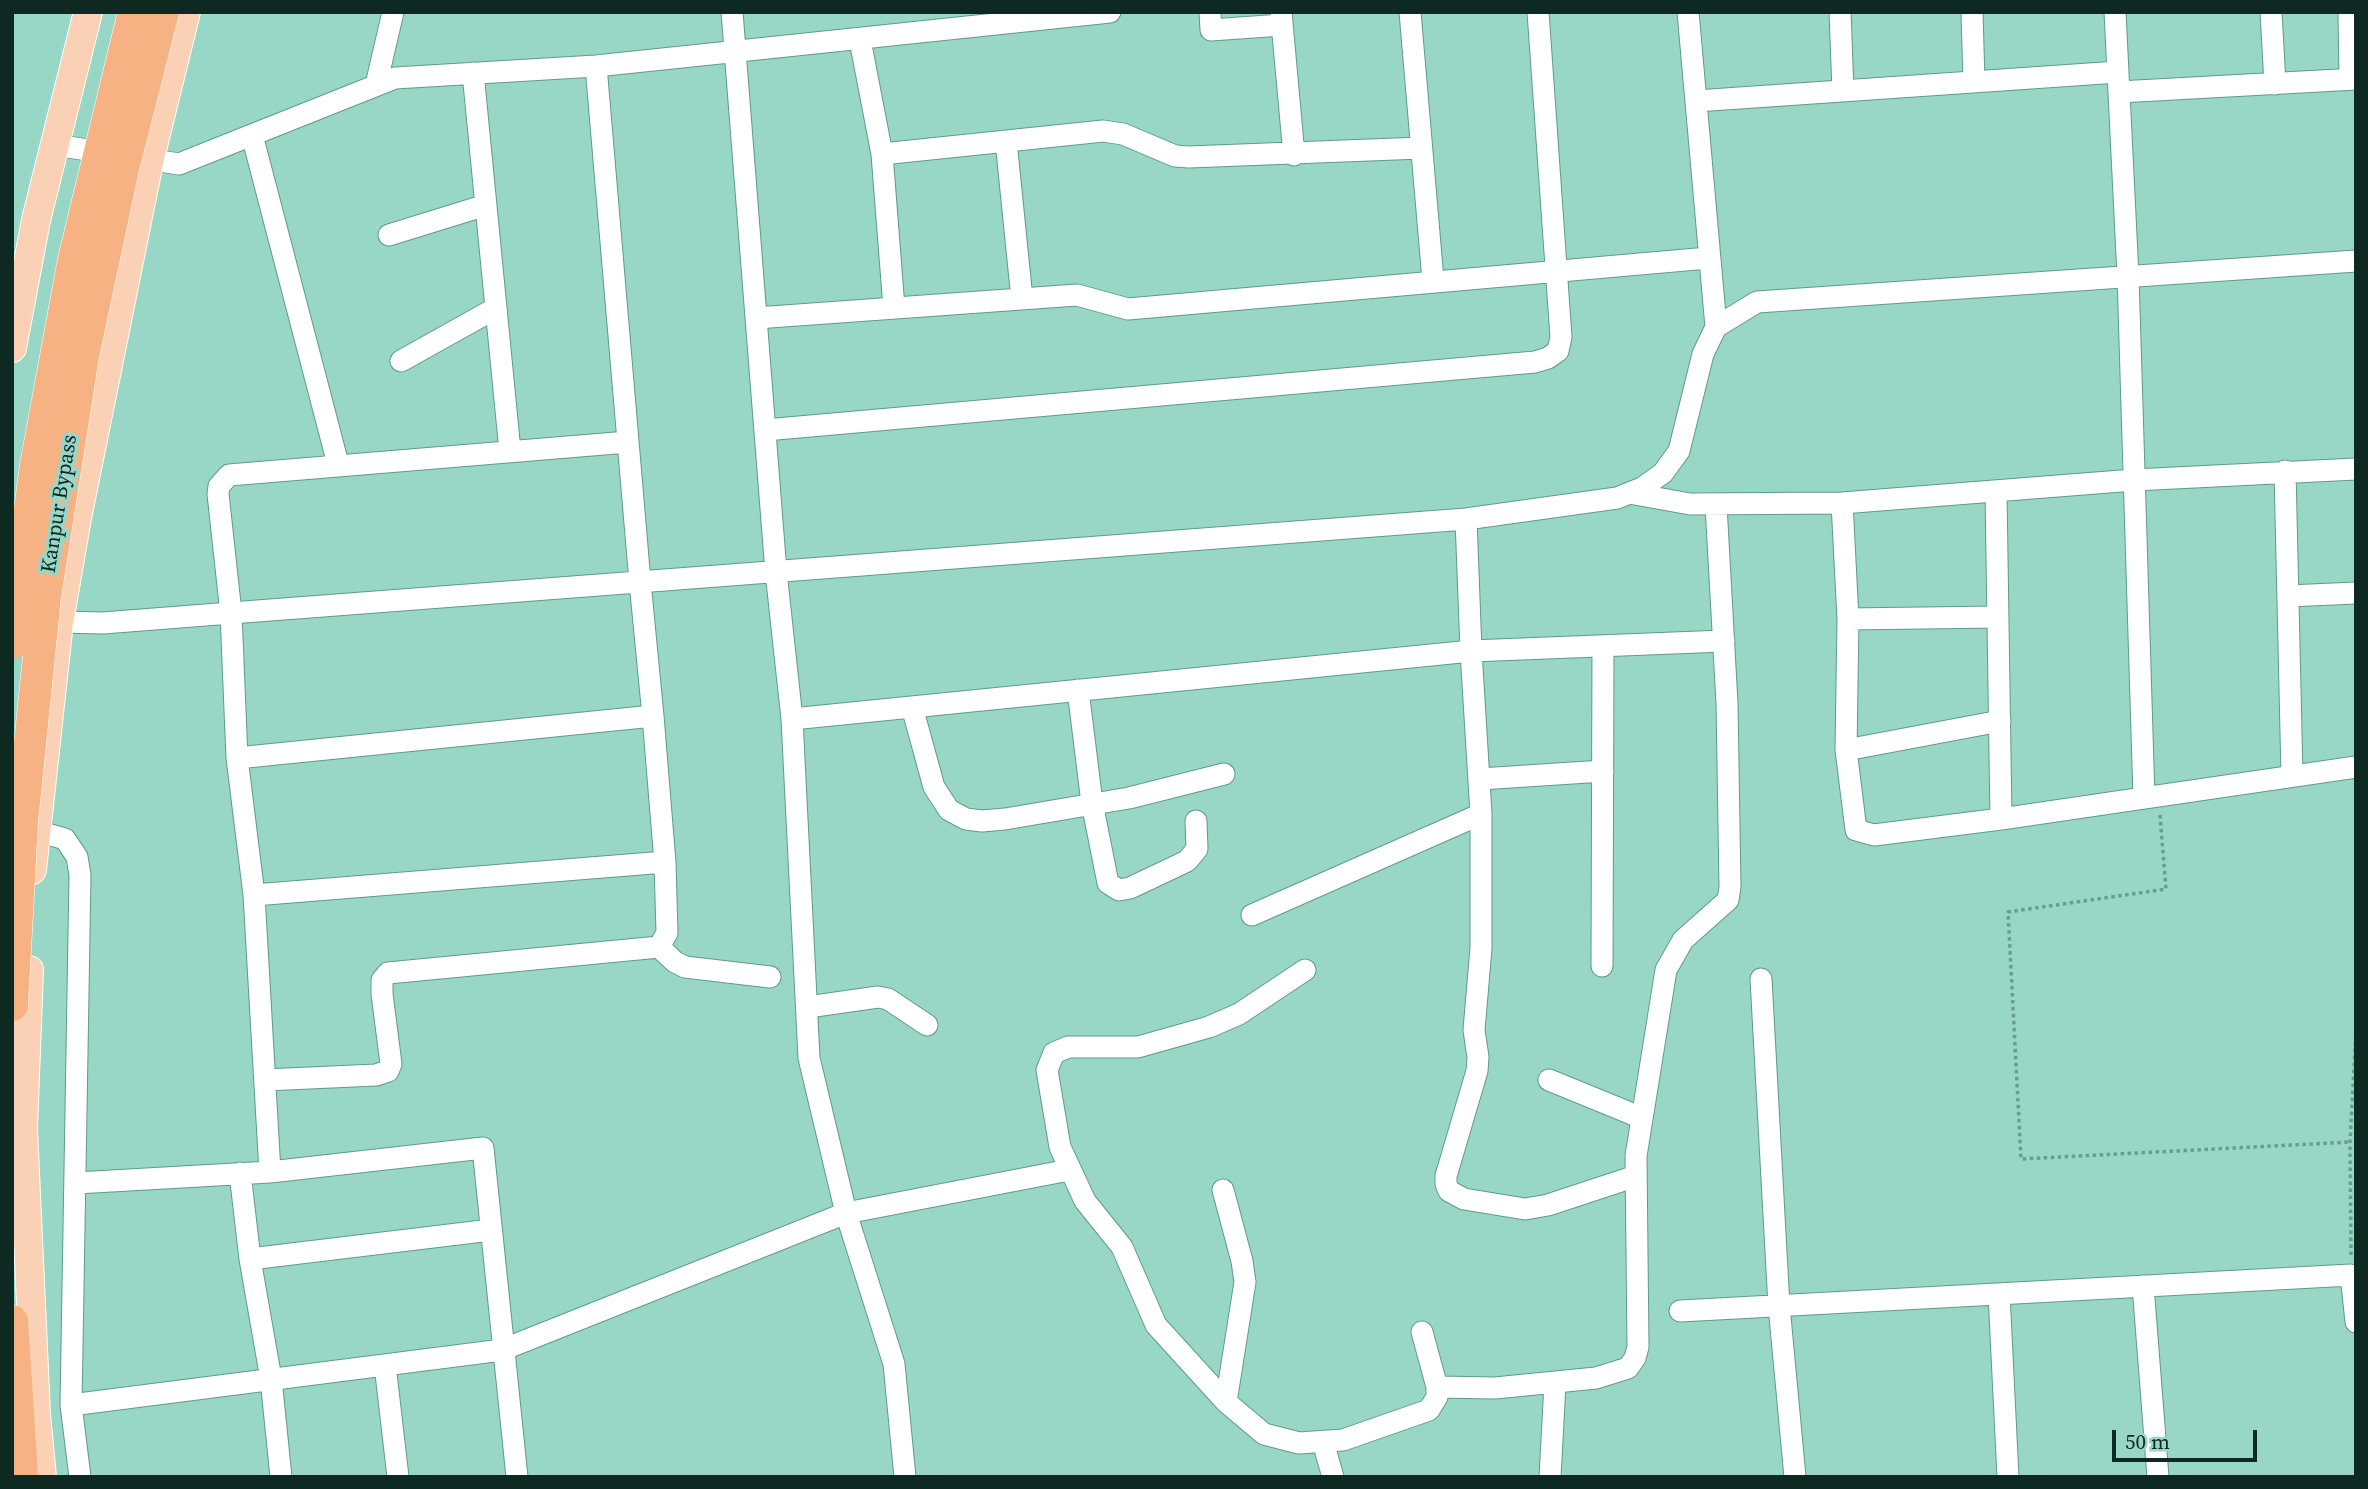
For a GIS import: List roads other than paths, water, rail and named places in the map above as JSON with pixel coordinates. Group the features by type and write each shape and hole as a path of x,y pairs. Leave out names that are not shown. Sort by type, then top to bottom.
{"highway":[{"name":"Kanpur Bypass","path":"12,643 36,465 74,259 134,12"},
{"name":"Kanpur Bypass","path":"12,1005 22,822 45,597 83,356 123,169 163,12"},
{"path":"12,1321 22,1477"}],"main road":[{"path":"12,348 36,220 88,12"},
{"path":"42,1477 23,1129 33,866 59,622 149,162 186,12"}],"street":[{"path":"376,85 393,12"},
{"path":"732,12 776,572 792,719 809,1058 846,1213 894,1364 905,1477"},
{"path":"54,145 149,162 179,164 395,78 596,66 1110,12"},
{"path":"1210,12 1211,30 1281,19 1294,155"},
{"path":"1410,12 1433,280"},
{"path":"765,430 1535,362 1558,351 1561,337 1538,12"},
{"path":"59,622 103,622 231,613 1466,519 1617,498 1642,488 1663,472 1679,451 1703,354 1716,327 1688,12"},
{"path":"1840,12 1843,91"},
{"path":"1972,12 1974,82"},
{"path":"2115,12 2128,276 2134,480 2151,797"},
{"path":"2271,12 2275,83"},
{"path":"1696,101 1974,82 2275,83 2353,79 2349,12"},
{"path":"860,40 882,154 894,308"},
{"path":"596,66 665,862 667,933 659,947"},
{"path":"473,73 510,451"},
{"path":"882,154 1102,131 1123,134 1182,157 1294,155 1421,148"},
{"path":"252,135 338,464"},
{"path":"1006,141 1022,299"},
{"path":"389,235 486,205"},
{"path":"756,318 1077,295 1128,309 1433,280 1708,258"},
{"path":"1716,327 1757,302 2356,261"},
{"path":"401,361 496,308"},
{"path":"270,1172 254,895 237,758 231,613 219,495 223,481 229,475 338,464 628,442"},
{"path":"1629,493 1661,501 1716,505 1842,503 2134,480 2356,469"},
{"path":"2285,471 2292,776"},
{"path":"1996,491 2001,819"},
{"path":"1842,503 1848,619 1846,750 1853,822 1861,833 1874,835 2001,819 2356,767"},
{"path":"1437,1387 1555,1384 1617,1373 1628,1368 1635,1358 1638,1348 1636,1176 1642,1118 1666,970 1683,940 1728,900 1731,887 1724,641 1716,505"},
{"path":"1466,519 1471,651 1480,779 1481,948 1474,1030 1477,1071 1446,1176 1449,1191 1464,1199 1525,1209 1548,1205 1636,1176"},
{"path":"2288,596 2356,593"},
{"path":"1848,619 1998,617"},
{"path":"792,719 1471,651 1724,641"},
{"path":"1602,966 1603,646"},
{"path":"1078,690 1092,803 1103,871 1108,883 1119,890 1145,882 1187,861 1197,849 1196,821"},
{"path":"912,707 934,788 949,810 966,819 1005,819 1129,798 1224,774"},
{"path":"237,758 653,716"},
{"path":"1846,750 2000,721"},
{"path":"1480,779 1604,771"},
{"path":"1252,915 1481,814"},
{"path":"37,831 65,839 77,857 80,875 71,1405 80,1477"},
{"path":"254,895 665,862"},
{"path":"265,1080 376,1075 388,1071 391,1064 382,994 382,980 388,973 659,947 675,962 685,967 770,976"},
{"path":"1305,970 1239,1014 1209,1027 1138,1047 1068,1047 1054,1053 1047,1070 1060,1147 1085,1201 1122,1247 1156,1325 1226,1402 1264,1434 1299,1443 1323,1442 1371,1432 1429,1410 1437,1397 1437,1387 1422,1332"},
{"path":"1761,979 1779,1306 1796,1477"},
{"path":"808,1007 878,997 888,999 927,1025"},
{"path":"1549,1080 1642,1118"},
{"path":"76,1183 270,1172 483,1148 517,1477"},
{"path":"71,1405 502,1350 846,1213 1069,1170"},
{"path":"240,1173 250,1259 271,1379 281,1477"},
{"path":"1223,1190 1245,1282 1226,1402"},
{"path":"250,1259 491,1230"},
{"path":"1680,1311 2351,1275 2356,1322"},
{"path":"2143,1286 2158,1477"},
{"path":"1998,1294 2008,1477"},
{"path":"385,1365 398,1477"},
{"path":"1550,1477 1555,1384"},
{"path":"1323,1442 1333,1477"}]}
